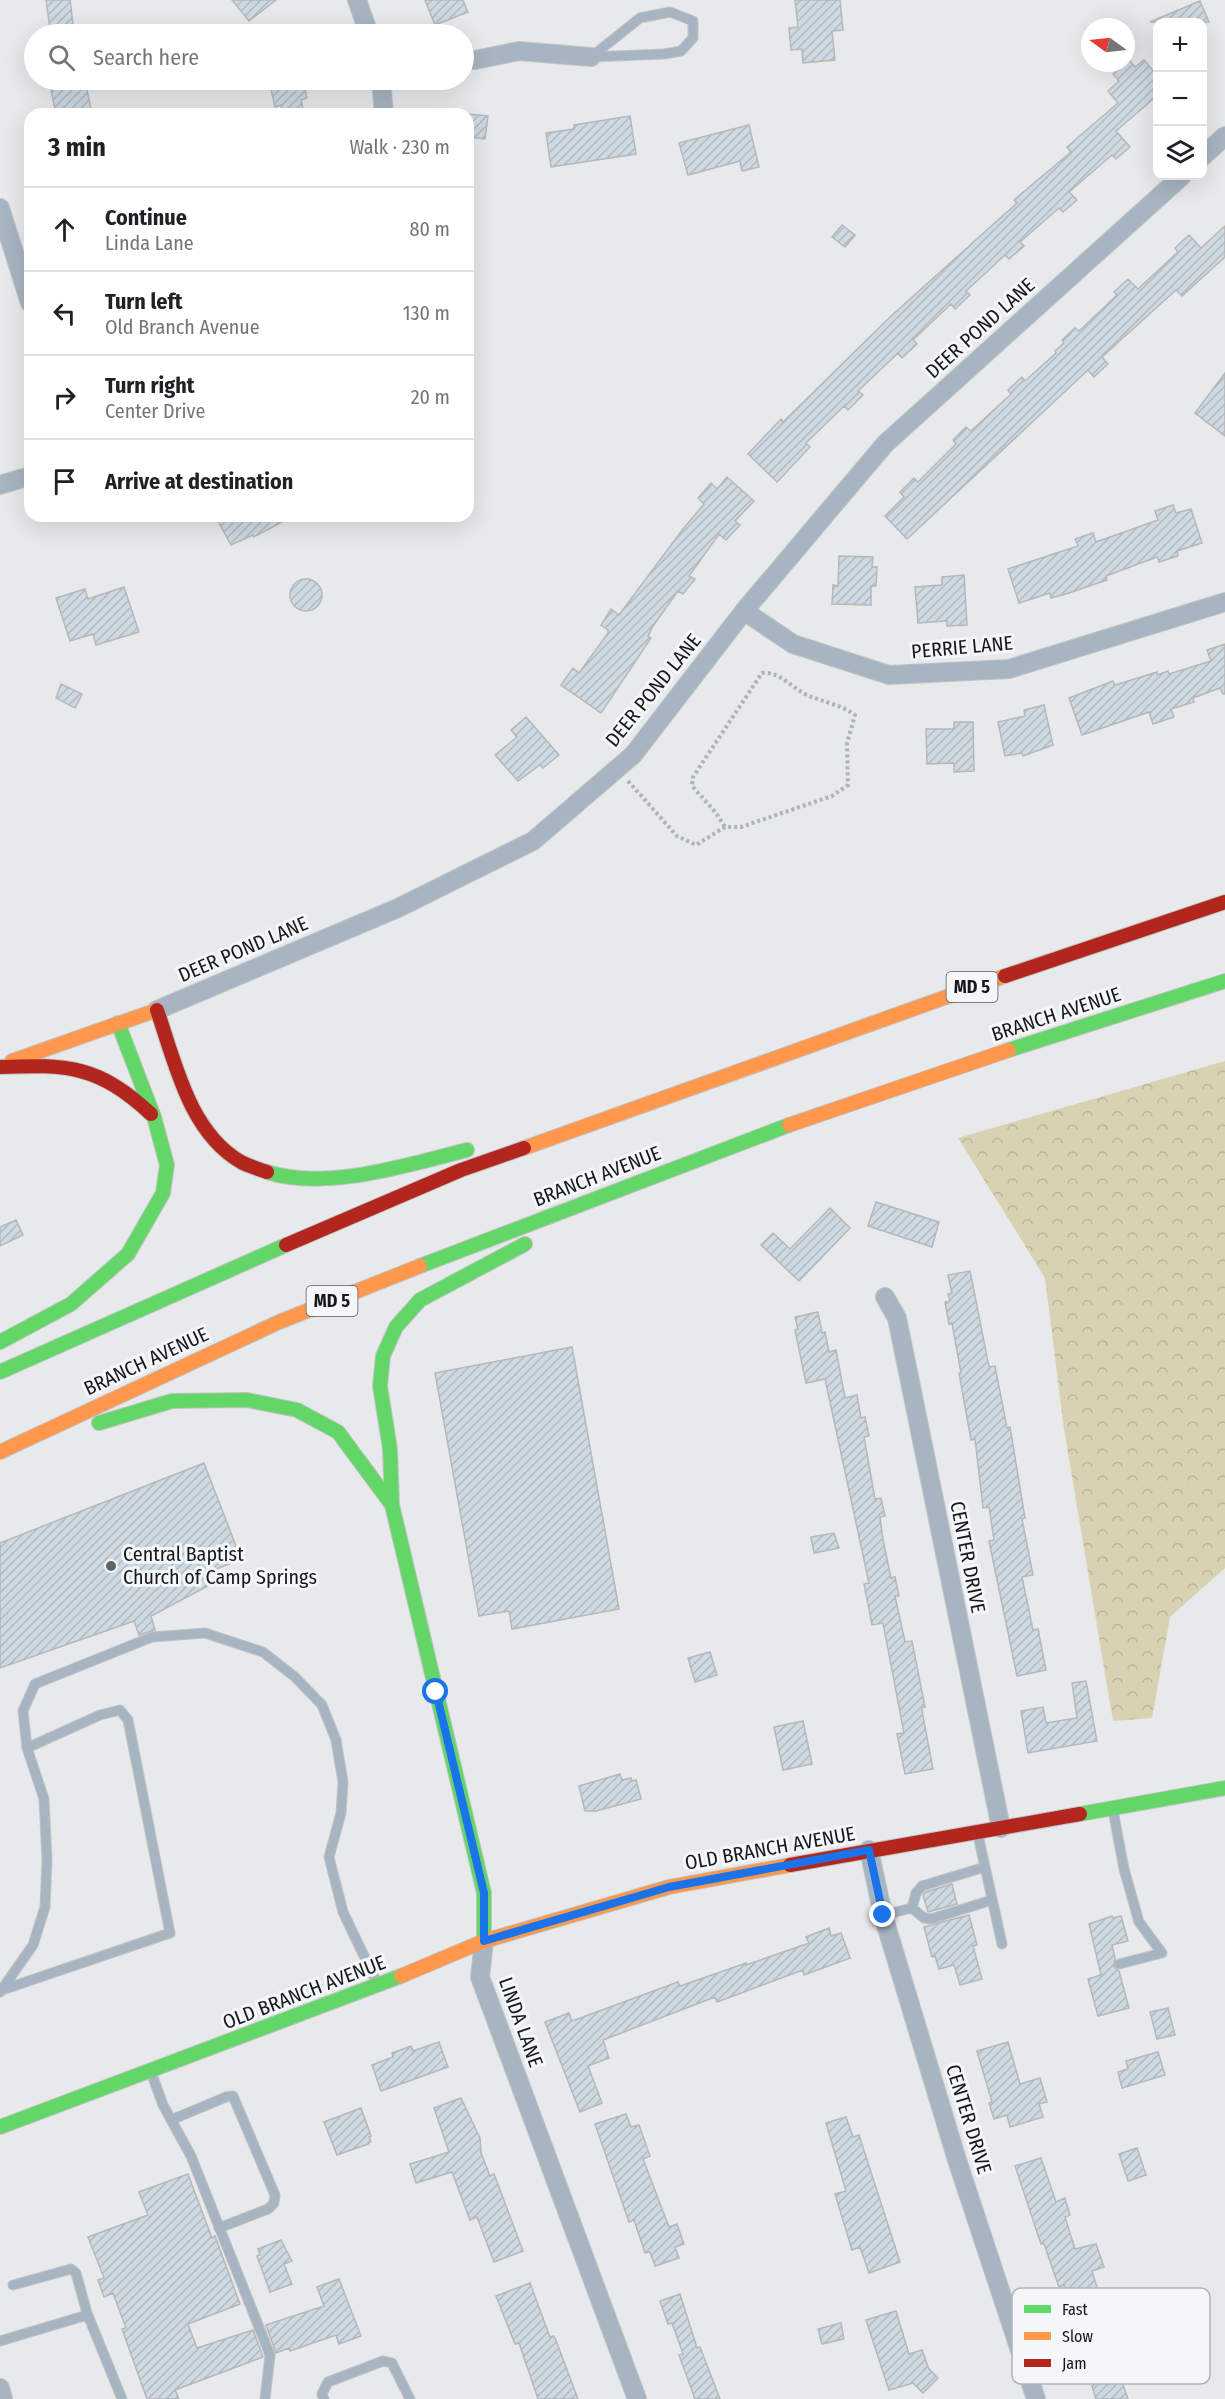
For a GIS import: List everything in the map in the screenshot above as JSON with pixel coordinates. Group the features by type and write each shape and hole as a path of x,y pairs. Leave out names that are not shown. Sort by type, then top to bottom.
{"main road":[{"name":"MD 5","path":"0,1372 461,1170 630,1112 1032,966 1225,902"},
{"name":"BRANCH AVENUE","path":"0,1452 279,1322 671,1169 801,1120 980,1059 1225,981"},
{"name":"DEER POND LANE","path":"0,1066 156,1010"},
{"path":"156,1010 193,1107 215,1142 238,1162 260,1172 286,1178 330,1178 405,1166 630,1112"},
{"path":"980,1059 1143,1022"},
{"path":"0,1342 70,1304 128,1254 163,1193 167,1165 154,1117 118,1023"},
{"path":"0,1066 60,1066 91,1071 128,1092 154,1117"},
{"path":"392,1505 390,1449 380,1386 383,1356 396,1327 420,1300 671,1169"},
{"path":"85,1429 106,1420 172,1401 246,1400 297,1410 338,1432 392,1505"},
{"path":"0,1467 21,1457"},
{"name":"LINDA LANE","path":"392,1505 484,1893 484,1941"},
{"name":"OLD BRANCH AVENUE","path":"0,2127 378,1986 484,1941 669,1887 1225,1788"}],"street":[{"path":"357,0 365,24"},
{"path":"474,60 519,51 591,57"},
{"path":"382,90 383,108"},
{"path":"1207,153 1225,136"},
{"name":"DEER POND LANE","path":"156,1010 398,908 533,841 633,754 744,611 885,444 1178,180"},
{"path":"0,208 24,284"},
{"path":"0,485 24,478"},
{"name":"PERRIE LANE","path":"744,611 793,644 889,675 1009,669 1225,603"},
{"name":"CENTER DRIVE","path":"885,1297 897,1318 1000,1828"},
{"name":"CENTER DRIVE","path":"869,1850 883,1915 957,2160 1012,2328"},
{"name":"LINDA LANE","path":"484,1941 480,1977 636,2399"},
{"name":"CENTER DRIVE","path":"1030,2384 1035,2399"},
{"path":"0,2388 3,2399"}],"lane":[{"path":"670,12 693,21 693,38 681,51 664,54 591,57 640,18 670,12"},
{"path":"1,1991 33,1945 45,1907 47,1860 44,1799 27,1748 23,1711 35,1684 152,1637 205,1633 264,1652 296,1677 322,1705 336,1740 343,1782 341,1813 329,1857 343,1912 378,1986"},
{"path":"1,1991 170,1933 128,1720 120,1710 100,1715 27,1748"},
{"path":"1113,1808 1124,1869 1139,1922 1162,1953 1119,1964"},
{"path":"978,1832 1002,1944"},
{"path":"912,1908 916,1893 921,1886 985,1867"},
{"path":"912,1908 924,1918 931,1919 992,1900"},
{"path":"883,1915 912,1908"},
{"path":"150,2071 171,2120 190,2156 270,2355 265,2399"},
{"path":"171,2120 233,2096 275,2195 274,2203 268,2209 219,2228"},
{"path":"13,2285 71,2269 76,2273 87,2313 122,2399"},
{"path":"0,2341 84,2316 87,2313"},
{"path":"324,2399 322,2394 328,2382 383,2361 392,2363 410,2399"}],"path":[{"path":"617,768 677,836 696,845 725,827 741,827 832,796 848,785 847,743 855,715 845,707 805,694 771,672 762,673 693,777 692,786 725,827"}],"green space":[{"path":"1225,1061 1225,1568 1170,1617 1152,1718 1113,1721 1064,1429 1045,1278 958,1138"}],"building":[{"path":"46,0 70,0 73,24 49,24"},
{"path":"232,0 276,0 249,21"},
{"path":"425,0 463,0 468,12 435,24"},
{"path":"795,0 840,0 843,30 832,31 835,60 803,63 802,49 791,50 789,28 798,27"},
{"path":"1200,1 1209,22 1207,18 1160,18"},
{"path":"1144,60 1153,70 1153,99 1116,131 1130,147 1116,159 1112,155 1069,192 1077,200 1063,212 1059,208 1020,242 1024,246 1009,259 1005,255 966,291 970,295 955,309 951,304 913,340 917,344 902,358 898,353 858,391 863,395 848,410 844,406 806,443 810,447 777,482 748,454 781,419 783,422 890,317 1017,203 1014,200 1071,152 1067,147 1118,103 1108,91 1119,81 1113,74 1135,72 1135,67"},
{"path":"51,90 87,90 91,108 55,108"},
{"path":"271,90 305,90 307,98 301,100 303,108 282,108 281,105 275,107"},
{"path":"474,115 488,116 485,139 474,138"},
{"path":"630,116 636,154 551,167 546,133 574,129 574,125"},
{"path":"749,125 759,167 742,171 740,161 688,175 679,143"},
{"path":"842,225 855,235 845,247 832,237"},
{"path":"1225,226 1225,257 1182,296 1176,290 1102,357 1108,364 1094,377 1088,370 907,539 885,516 904,497 900,492 914,478 918,482 956,444 953,440 966,427 971,431 1011,394 1008,390 1022,377 1025,381 1056,353 1055,351 1064,343 1062,340 1075,328 1079,331 1117,295 1114,292 1128,279 1138,289 1178,252 1175,248 1189,235 1201,248"},
{"path":"1225,373 1225,436 1195,413"},
{"path":"727,477 754,501 735,521 740,525 726,540 719,534 689,576 695,579 683,594 678,591 653,626 648,636 651,638 601,713 561,685 573,668 579,673 608,633 608,630 601,625 611,609 619,615 704,504 698,498 711,483 717,489"},
{"path":"1173,505 1176,513 1191,509 1202,543 1177,551 1178,556 1159,562 1157,557 1106,576 1107,580 1066,594 1051,598 1050,593 1019,603 1008,569 1078,546 1075,539 1093,533 1096,542 1158,520 1155,511"},
{"path":"219,522 282,522 254,537 253,535 231,545"},
{"path":"839,556 873,557 872,567 877,567 876,586 871,586 871,605 832,604 833,585 838,586"},
{"path":"964,575 967,625 947,626 947,621 918,623 915,587 942,585 942,577"},
{"path":"306,579 317,584 322,595 317,606 306,611 295,606 290,595 295,584"},
{"path":"124,587 139,632 96,645 93,634 70,641 56,598 85,589 88,599"},
{"path":"1225,644 1225,694 1220,688 1193,698 1194,702 1171,709 1174,717 1153,724 1149,712 1082,735 1069,698 1113,681 1115,685 1157,672 1157,675 1168,671 1169,674 1211,661 1207,650"},
{"path":"61,684 82,694 75,708 56,698"},
{"path":"1044,705 1053,745 1023,756 1022,753 1005,756 998,722 1025,716 1024,710"},
{"path":"526,717 559,755 543,768 540,765 518,781 495,755 517,737 511,730"},
{"path":"954,722 973,722 974,771 954,772 954,763 927,764 926,729 954,729"},
{"path":"876,1202 939,1222 932,1247 868,1226"},
{"path":"830,1208 850,1228 799,1281 761,1245 773,1233 790,1249"},
{"path":"16,1220 23,1235 0,1246 0,1227"},
{"path":"970,1271 989,1367 995,1366 1007,1428 1010,1427 1025,1518 1022,1519 1033,1575 1022,1577 1033,1630 1038,1629 1046,1670 1017,1676 989,1541 994,1540 989,1507 983,1508 975,1439 971,1440 952,1323 949,1324 945,1302 950,1301 948,1294 952,1293 948,1275"},
{"path":"818,1312 829,1352 836,1350 845,1398 857,1395 861,1418 865,1417 869,1436 864,1437 875,1499 881,1498 885,1516 880,1517 883,1540 891,1578 895,1577 899,1596 895,1596 905,1642 912,1641 925,1707 922,1711 933,1769 905,1774 897,1734 904,1733 883,1623 872,1625 864,1584 869,1583 825,1379 806,1383 795,1330 798,1329 795,1317"},
{"path":"572,1347 619,1609 512,1629 509,1611 479,1616 435,1373"},
{"name":"Central Baptist Church of Camp Springs","path":"204,1463 241,1559 204,1574 208,1586 151,1616 155,1630 139,1635 134,1621 0,1668 0,1543"},
{"path":"834,1533 839,1548 814,1553 811,1537"},
{"path":"710,1652 717,1675 695,1682 688,1658"},
{"path":"1086,1681 1097,1741 1028,1753 1021,1711 1043,1707 1046,1723 1077,1718 1072,1683"},
{"path":"803,1721 812,1764 783,1770 774,1727"},
{"path":"620,1774 622,1780 631,1778 632,1781 636,1780 641,1799 596,1811 585,1811 579,1786"},
{"path":"952,1884 957,1904 928,1912 923,1895"},
{"path":"969,1915 977,1945 973,1946 982,1979 960,1985 954,1965 939,1969 935,1956 932,1957 924,1927"},
{"path":"1112,1916 1113,1918 1121,1916 1128,1941 1112,1945 1115,1958 1113,1966 1119,1971 1129,2008 1098,2016 1088,1979 1101,1975 1089,1924"},
{"path":"829,1928 831,1936 841,1933 850,1958 804,1975 803,1970 717,2002 715,1997 603,2040 609,2058 588,2066 602,2103 580,2112 545,2022 569,2013 572,2021 678,1982 680,1986 746,1963 746,1965 809,1943 806,1937"},
{"path":"1168,2008 1175,2035 1157,2039 1150,2012"},
{"path":"439,2042 448,2067 381,2091 372,2065 393,2057 392,2053 411,2046 413,2051"},
{"path":"1008,2042 1020,2084 1040,2078 1047,2102 1039,2104 1043,2117 1010,2127 1007,2115 994,2119 989,2103 992,2102 977,2051"},
{"path":"1158,2052 1165,2075 1122,2088 1118,2072 1128,2069 1126,2061"},
{"path":"461,2098 480,2138 481,2153 490,2176 494,2174 523,2251 494,2262 477,2217 470,2220 452,2172 416,2183 410,2164 449,2152 434,2108"},
{"path":"361,2108 371,2141 337,2155 324,2122"},
{"path":"626,2114 631,2127 639,2125 650,2156 643,2159 669,2227 677,2224 684,2244 675,2247 679,2258 655,2266 650,2252 645,2253 634,2220 629,2222 595,2124"},
{"path":"846,2117 853,2137 859,2135 900,2262 869,2273 860,2247 852,2250 835,2194 846,2191 826,2123"},
{"path":"1137,2148 1146,2175 1128,2181 1119,2154"},
{"path":"1041,2158 1056,2202 1065,2198 1070,2215 1065,2217 1075,2249 1096,2244 1104,2267 1092,2271 1097,2288 1065,2288 1064,2285 1059,2287 1044,2244 1041,2244 1015,2166"},
{"path":"188,2174 212,2238 215,2236 240,2304 188,2324 197,2348 253,2330 263,2357 175,2390 179,2399 147,2399 122,2329 126,2328 113,2293 104,2297 98,2280 104,2278 88,2237 148,2215 139,2192"},
{"path":"281,2240 292,2261 284,2264 292,2284 270,2292 257,2256 260,2255 258,2249"},
{"path":"339,2279 361,2336 339,2344 336,2335 290,2351 289,2348 276,2353 266,2325 324,2306 317,2287"},
{"path":"530,2283 550,2337 554,2336 578,2399 538,2399 519,2343 515,2344 496,2296"},
{"path":"680,2294 697,2348 700,2347 720,2399 695,2399 679,2355 683,2354 672,2323 668,2324 660,2301"},
{"path":"896,2311 909,2354 922,2350 929,2369 938,2378 923,2393 913,2383 889,2390 866,2320"},
{"path":"841,2323 844,2339 822,2344 818,2329"},
{"path":"1123,2384 1128,2399 1096,2399 1092,2386"}],"traffic: fast":[{"path":"1009,1050 1225,981"},
{"path":"0,1342 71,1304 128,1254 163,1193 167,1165 154,1117 118,1023"},
{"path":"420,1266 789,1125"},
{"path":"267,1172 315,1179 341,1177 394,1169 467,1150"},
{"path":"392,1505 390,1449 380,1386 383,1356 396,1327 420,1300 525,1244"},
{"path":"0,1372 286,1245"},
{"path":"99,1423 172,1401 247,1400 297,1410 338,1432 392,1505"},
{"path":"392,1505 484,1893 484,1941"},
{"path":"1080,1814 1225,1788"},
{"path":"0,2127 401,1976"}],"traffic: slow":[{"path":"524,1148 1005,976"},
{"path":"12,1061 157,1010"},
{"path":"789,1125 1009,1050"},
{"path":"0,1452 279,1322 420,1266"},
{"path":"401,1976 484,1941 669,1887 790,1865"}],"traffic: jam":[{"path":"1005,976 1225,902"},
{"path":"157,1010 186,1094 208,1133 223,1149 241,1162 267,1172"},
{"path":"0,1067 45,1066 82,1071 115,1086 151,1114"},
{"path":"286,1245 461,1170 524,1148"},
{"path":"790,1865 1080,1814"}],"place":[{"name":"Central Baptist Church of Camp Springs","path":"111,1566"}],"route":[{"path":"436,1692 484,1893 484,1941 669,1887 869,1850 883,1915"}]}
